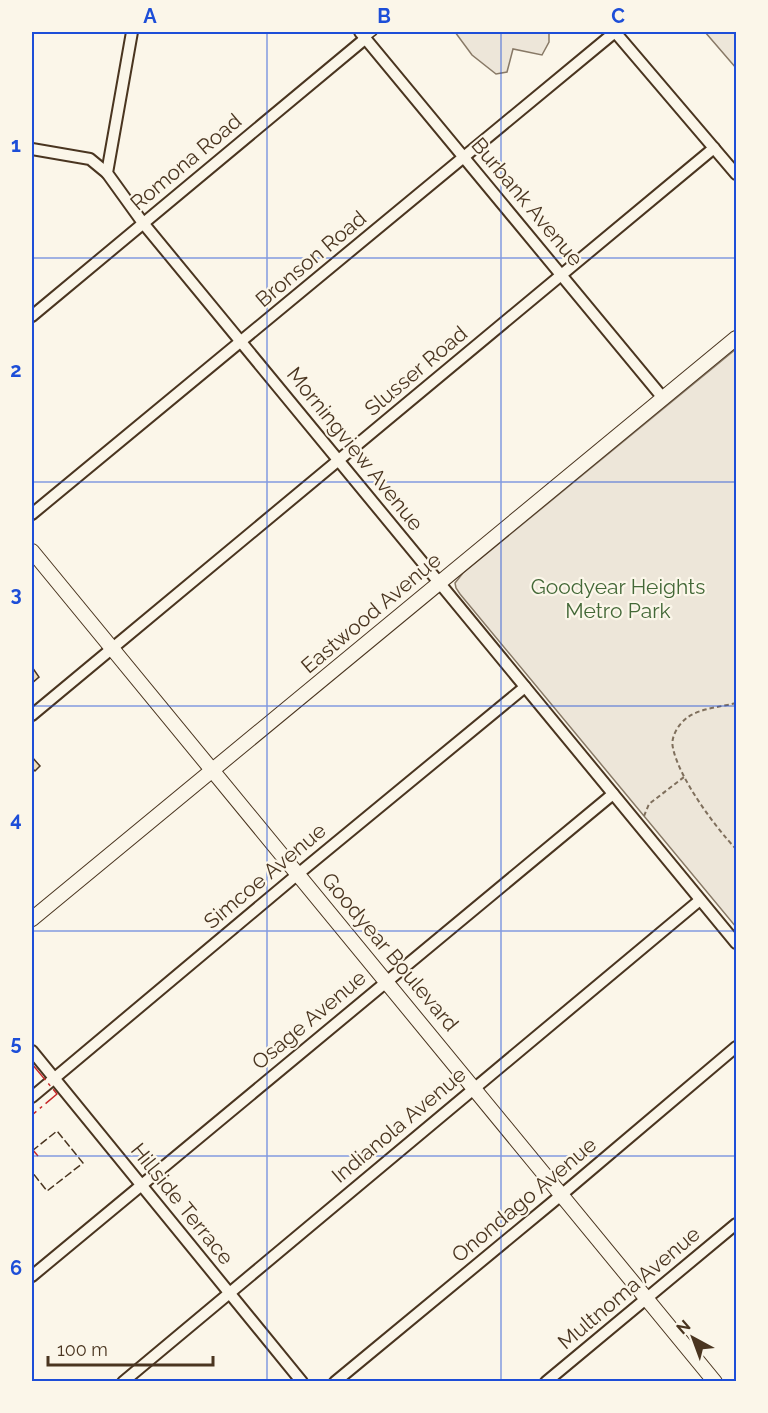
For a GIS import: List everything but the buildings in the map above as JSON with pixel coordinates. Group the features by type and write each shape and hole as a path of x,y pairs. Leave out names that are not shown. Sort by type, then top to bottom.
{"street":[{"path":"32,148 90,159 107,173 132,32"},
{"path":"615,32 736,174"},
{"name":"Bronson Road","path":"32,514 615,32"},
{"name":"Burbank Avenue","path":"366,34 663,398"},
{"name":"Romona Road","path":"32,316 366,34"},
{"name":"Slusser Road","path":"32,715 714,148"},
{"name":"Morningview Avenue","path":"107,173 143,223 736,943"},
{"name":"Eastwood Avenue","path":"32,919 736,338"},
{"name":"Goodyear Boulevard","path":"32,551 715,1382"},
{"name":"Simcoe Avenue","path":"32,1097 525,687"},
{"name":"Osage Avenue","path":"32,1276 613,795"},
{"name":"Indianola Avenue","path":"123,1382 700,900"},
{"name":"Onondago Avenue","path":"335,1382 736,1047"},
{"name":"Hillside Terrace","path":"32,1051 302,1382"},
{"name":"Multnoma Avenue","path":"546,1382 736,1224"}],"path":[{"path":"736,704 696,712 686,718 674,735 672,747 684,777 736,849"},
{"path":"639,826 649,804 684,777"}],"green space":[{"path":"455,32 549,32 549,42 542,55 513,49 507,72 496,74 472,55"},
{"path":"705,32 736,32 736,68"},
{"name":"Goodyear Heights Metro Park","path":"736,349 736,927 460,594 455,583 463,573"}],"fence":[{"path":"32,1151 57,1131 83,1163 47,1191 32,1172"}],"power":[{"path":"32,1064 57,1094 32,1115"},
{"path":"32,1149 38,1156"}]}
